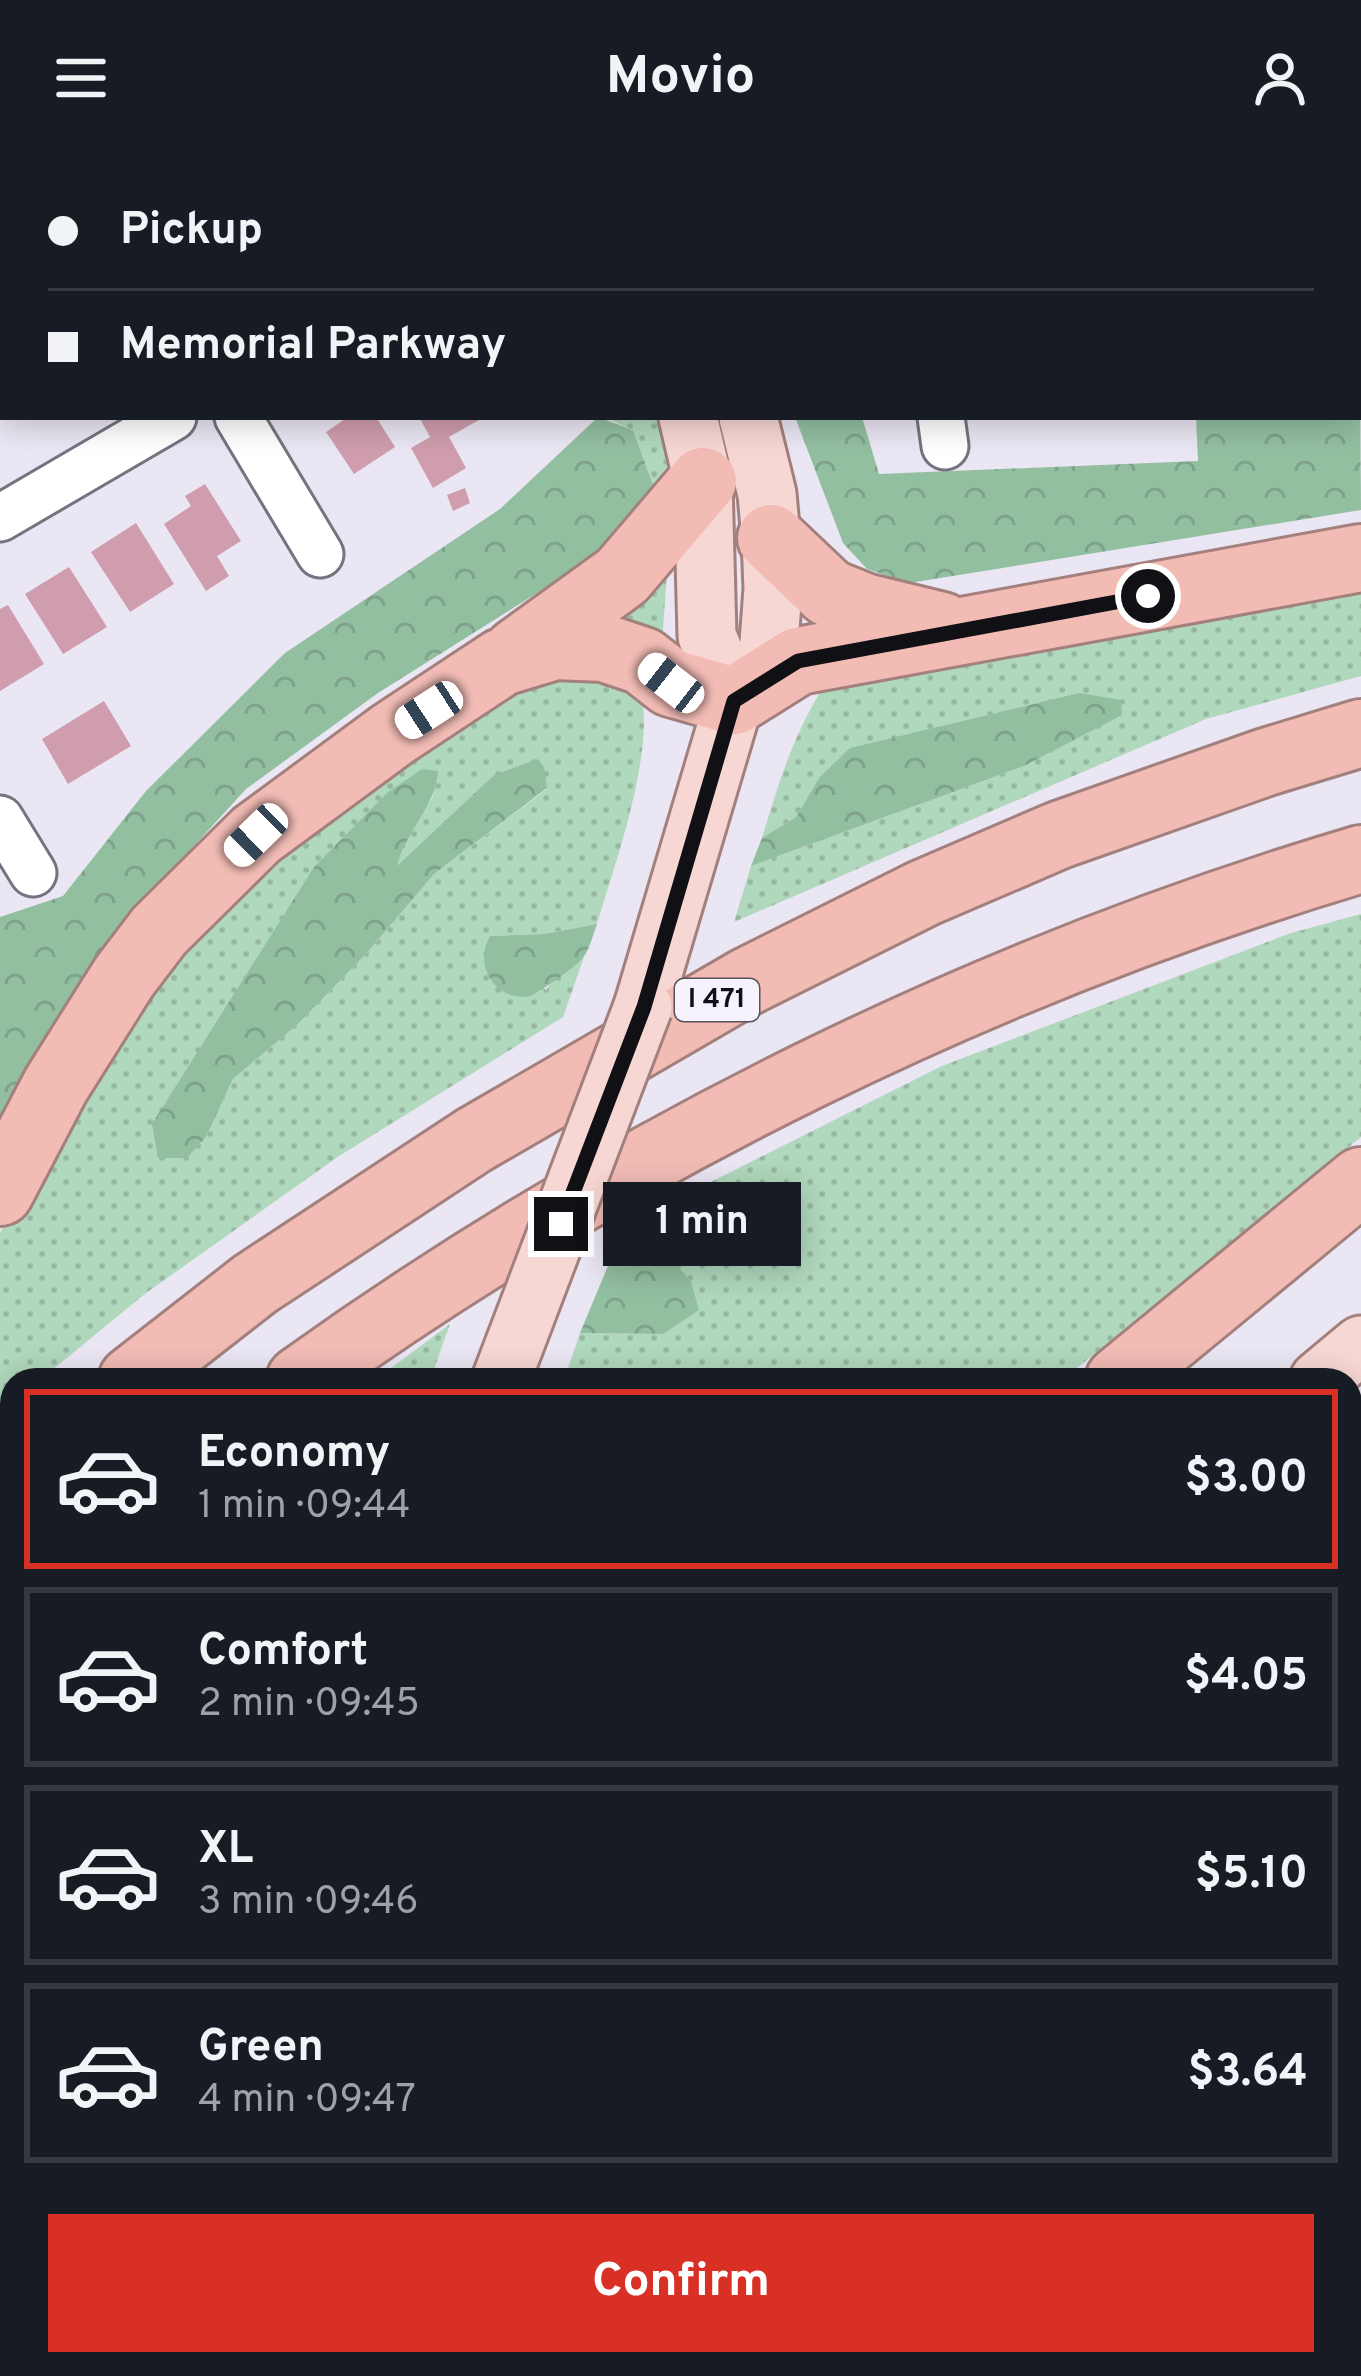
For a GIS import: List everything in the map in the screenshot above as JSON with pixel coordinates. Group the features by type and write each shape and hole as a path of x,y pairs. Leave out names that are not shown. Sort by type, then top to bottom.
{"highway":[{"path":"0,1192 56,1084 159,931 256,835 340,770 622,576 703,481"},
{"path":"771,538 830,593 864,607 969,632"},
{"path":"502,662 555,646 604,648 644,661 671,683 734,701 798,661 1361,557"},
{"name":"I 471","path":"147,1368 255,1284 457,1151 748,981 924,893 1059,835 1361,733"},
{"path":"317,1368 417,1296 618,1175 831,1066 1022,980 1361,859"},
{"path":"1134,1368 1361,1180"}],"main road":[{"path":"689,420 703,481 706,636 734,701"},
{"path":"508,1363 644,1007 734,701 768,656 771,538 767,494 749,420"},
{"path":"1333,1368 1361,1345"}],"street":[{"path":"0,518 168,420"},
{"path":"240,420 320,554"},
{"path":"0,819 33,873"}],"green space":[{"path":"595,420 633,430 660,504 567,574 378,693 246,789 112,936 0,1117 0,917 63,896 146,791 285,653 500,509"},
{"path":"611,420 661,420 668,472 660,504 633,430"},
{"path":"796,420 863,420 879,474 1198,461 1196,420 1360,420 1361,510 909,583 867,569 843,543"},
{"path":"667,572 662,644 589,623"},
{"path":"1361,581 1361,676 1206,719 734,922 751,866 1024,766 819,778 796,817 762,838 796,738 827,682"},
{"path":"574,668 641,693 643,746 638,776 597,924 544,934 490,936 546,990 555,977 584,957 563,1017 339,1156 146,1293 55,1368 0,1368 0,1233 75,1081 155,963 262,861 522,681","holes":["494,775 547,789 434,874 298,1024 233,1079 206,1137 187,1157 159,1158 437,790 405,840 395,869"]},
{"path":"1079,693 1121,700 1122,715 1024,766 751,866 762,838 796,817 819,778 850,748"},
{"path":"538,759 547,788 434,874 298,1024 233,1079 206,1137 187,1158 158,1158 152,1124 314,867 387,793 422,769 438,771 436,784 397,866 494,775"},
{"path":"1361,914 1361,1137 1077,1368 568,1368 580,1333 663,1334 665,1251 610,1261 619,1228 942,1066 1291,933"},
{"path":"597,924 582,959 531,995 504,992 489,977 484,957 490,936 544,934"},
{"path":"665,1251 691,1282 699,1310 663,1334 580,1333 610,1261"},
{"path":"450,1324 434,1368 391,1368"}],"building":[{"path":"344,420 378,420 395,447 354,474 326,432"},
{"path":"421,420 479,420 449,437 466,468 433,488 411,448 430,437"},
{"path":"205,484 241,541 217,556 229,576 206,591 164,524 191,506 185,496"},
{"path":"465,488 470,503 453,511 447,495"},
{"path":"136,523 174,584 130,612 91,552"},
{"path":"69,567 107,627 63,654 25,594"},
{"path":"8,605 44,664 0,691 0,609"},
{"path":"104,701 131,746 68,784 42,739"}],"route":[{"path":"561,1224 644,1007 734,701 798,661 1148,596"}]}
